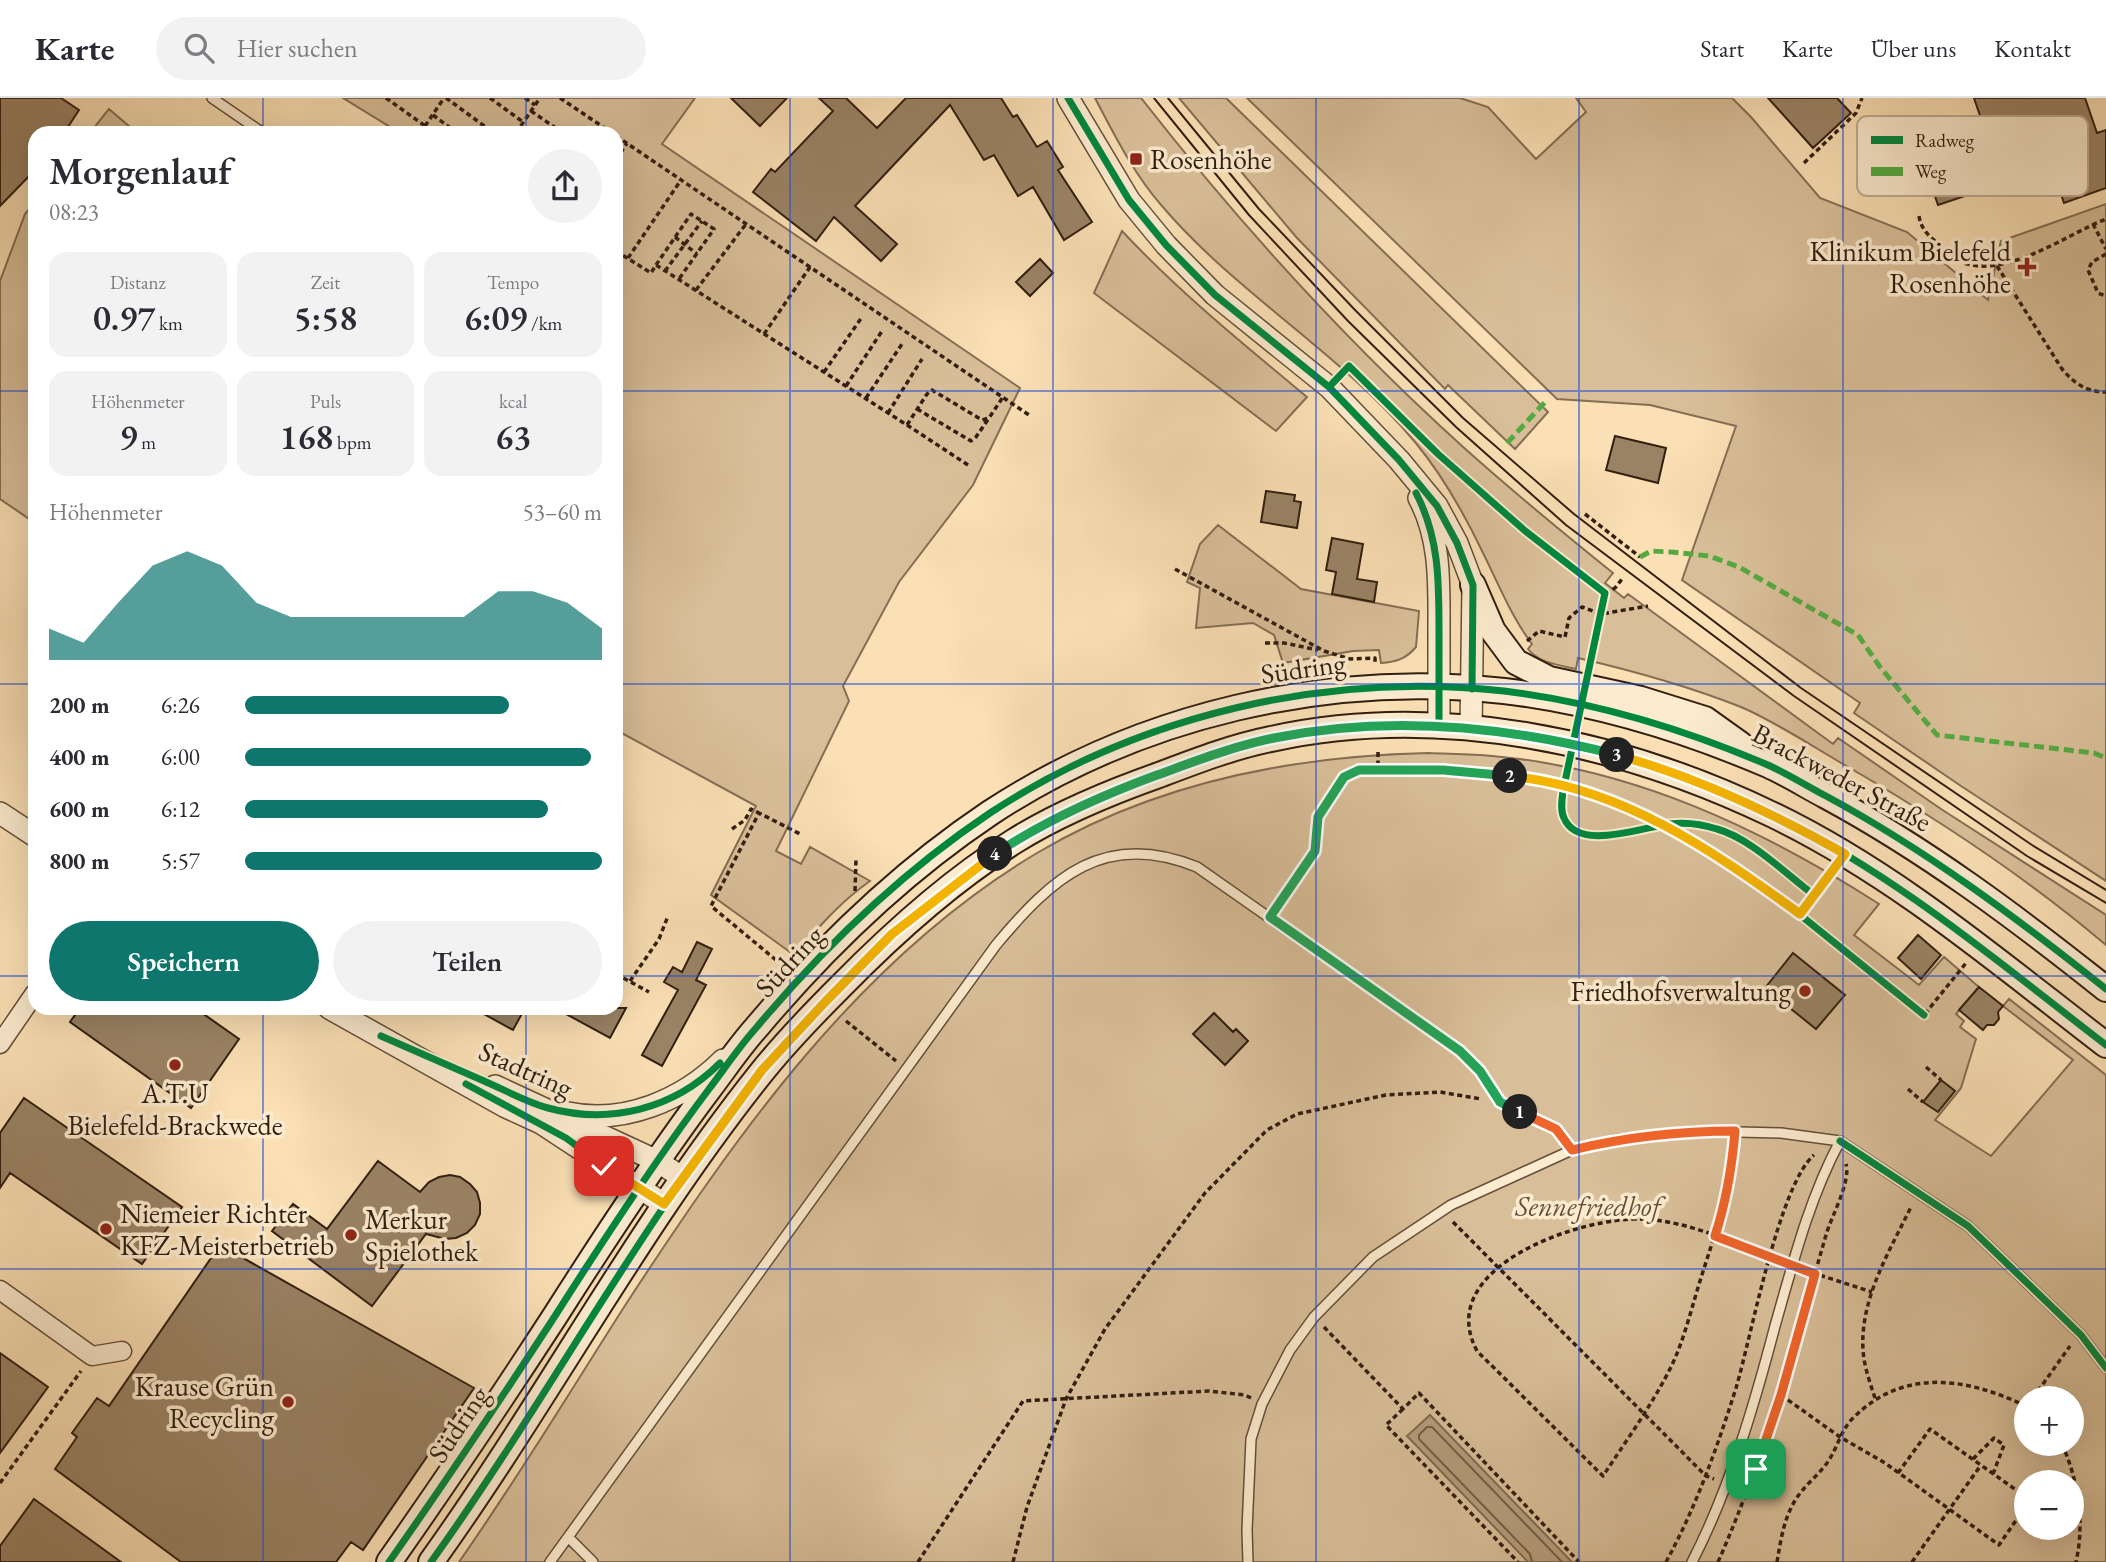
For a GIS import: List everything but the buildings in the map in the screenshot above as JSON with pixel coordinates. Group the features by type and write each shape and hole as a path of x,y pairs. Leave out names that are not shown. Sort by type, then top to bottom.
{"main road":[{"path":"1473,585 1493,631 1516,662 1549,678 1641,699 1705,719 1772,767"},
{"name":"Brackweder Straße","path":"1439,687 1520,694 1632,716 1694,736 1772,767 1882,827 1948,870 2106,989"},
{"name":"Südring","path":"389,1562 480,1431 638,1188 755,1028 854,922 915,869 990,814 1078,764 1170,726 1249,706 1328,692 1439,687"},
{"name":"Südring","path":"431,1562 499,1465 664,1204 762,1070 892,934 977,866 1013,842 1096,799 1229,749 1317,731 1361,727 1439,727"},
{"path":"1439,727 1522,734 1638,761 1737,798 1777,817 1839,862 1915,899 2106,1045"}],"street":[{"path":"1069,98 1129,200 1166,245 1216,295 1329,387 1399,460 1437,506 1457,542 1473,585 1471,729"},
{"path":"1399,460 1426,512 1434,537 1438,566 1439,727"},
{"path":"0,813 28,831"},
{"path":"0,1044 28,1003"},
{"name":"Stadtring","path":"343,1015 566,1138 664,1204"},
{"path":"545,1108 596,1116 630,1113 662,1103 713,1070 755,1028"},
{"name":"Stadtring","path":"381,1036 545,1108 657,1161 683,1178"},
{"path":"0,1290 92,1356 121,1351"}],"lane":[{"path":"212,98 253,126"},
{"path":"550,1562 996,945 1032,902 1067,873 1085,864 1129,855 1178,859 1197,867 1460,1051 1480,1071 1500,1102 1556,1129 1572,1150"},
{"path":"1248,1562 1251,1439 1262,1405 1290,1350 1314,1317 1373,1257 1451,1205 1572,1150 1615,1140 1697,1131 1735,1131 1780,1133 1840,1141 1968,1226 2081,1335 2106,1368"},
{"path":"1692,1562 1726,1484 1759,1386 1818,1184 1840,1141"},
{"path":"568,1537 593,1562"}],"path":[{"path":"386,98 425,126 445,98 484,126"},
{"path":"490,98 523,122"},
{"path":"525,98 535,105"},
{"path":"520,126 540,98"},
{"path":"560,98 602,126"},
{"path":"1804,163 1856,113 1862,98"},
{"path":"531,111 553,126"},
{"path":"433,115 448,126"},
{"path":"623,141 1029,415"},
{"path":"623,150 627,144"},
{"path":"628,258 681,180"},
{"path":"623,255 651,273 691,214 714,229 678,279"},
{"path":"1919,216 1920,225 1956,260 1987,267 2022,257 2106,219"},
{"path":"665,271 702,221"},
{"path":"695,290 746,224"},
{"path":"2093,224 2106,249"},
{"path":"676,237 697,254"},
{"path":"2106,254 2092,262 2088,270 2098,293 2106,296"},
{"path":"656,265 968,465"},
{"path":"1997,266 2062,369 2074,383 2083,388 2106,392"},
{"path":"764,334 810,267"},
{"path":"824,372 862,317"},
{"path":"846,386 882,331"},
{"path":"866,399 902,344"},
{"path":"888,413 922,359"},
{"path":"1341,374 1349,366 1438,454 1514,522 1605,593"},
{"path":"907,425 932,390 982,420 989,418"},
{"path":"917,409 971,441 1003,397"},
{"path":"1585,514 1640,557"},
{"path":"1175,569 1324,651"},
{"path":"1605,593 1615,588 1622,579"},
{"path":"1605,593 1563,791 1564,818 1573,829 1586,836 1604,836 1672,823 1695,824 1734,835 1814,895"},
{"path":"1528,641 1539,631 1565,637 1569,618 1583,607 1601,614 1648,606"},
{"path":"1265,643 1284,643 1350,659 1375,657 1376,667"},
{"path":"1378,752 1378,770"},
{"path":"1270,917 1315,851 1318,817 1344,777 1359,770 1443,770 1518,777 1569,786 1621,804 1676,830 1713,852 1800,914 1924,1015 1966,963"},
{"path":"732,829 745,820 751,809 800,834"},
{"path":"759,813 711,906 776,960"},
{"path":"855,898 856,859"},
{"path":"1800,914 1839,862"},
{"path":"630,981 659,939 668,916"},
{"path":"623,978 649,992"},
{"path":"846,1021 906,1069"},
{"path":"1926,1067 1941,1080"},
{"path":"1908,1089 1923,1101"},
{"path":"1013,1562 1027,1507 1066,1399 1105,1329 1205,1193 1267,1130 1297,1114 1387,1095 1440,1092 1500,1102"},
{"path":"1735,1131 1723,1213 1715,1236 1682,1342 1670,1369 1603,1476 1477,1351 1469,1335 1467,1318 1482,1284 1499,1268 1530,1248 1567,1231 1601,1222 1644,1219 1680,1225 1715,1236 1792,1266 1872,1292"},
{"path":"1666,1562 1686,1525 1706,1476 1737,1386 1770,1257 1791,1192 1809,1160 1840,1141 1847,1169 1846,1180 1815,1274 1781,1395 1756,1469 1718,1562"},
{"path":"1876,1399 1863,1352 1864,1330 1877,1277 1918,1192"},
{"path":"1442,1211 1706,1476 1726,1484"},
{"path":"1314,1317 1403,1409"},
{"path":"2041,1386 2062,1355 2081,1335"},
{"path":"0,1483 92,1356"},
{"path":"1777,1562 1784,1522 1798,1496 1830,1459 1852,1420 1876,1399 1901,1388 1931,1381 1966,1384 2014,1400"},
{"path":"918,1562 1023,1401 1209,1391 1245,1395 1262,1405"},
{"path":"1518,1562 1386,1425 1419,1393 1579,1562"},
{"path":"1781,1395 1999,1545 2014,1523"},
{"path":"1898,1473 1930,1429 2014,1489"},
{"path":"1973,1459 1994,1438 2004,1445 1993,1474"},
{"path":"2067,1456 2073,1469 2080,1520 2077,1562"},
{"path":"1912,1562 1982,1465"}],"green space":[{"path":"343,98 695,98 662,144 1020,388 973,485 899,582 843,686 849,701 776,851 801,864 810,847 870,881 839,907 794,955 711,895 756,806 623,734 623,126 389,126"},
{"path":"1095,98 1141,98 1254,235 1335,322 1462,446 1613,573 1605,583 1624,598 1628,594 1833,744 1838,738 1941,809 2106,915 2106,945 2044,895 1979,848 1766,719 1721,699 1640,674 1578,658 1576,669 1550,663 1533,654 1528,649 1532,644 1512,612 1469,525 1426,455 1355,380 1191,238 1143,181"},
{"path":"1179,98 1226,98 1548,412 1515,449 1448,385 1445,389 1297,238"},
{"path":"1247,98 1460,98 1488,107 1536,159 1586,112 1576,98 1732,98 1820,198 1907,232 1988,300 2001,241 2106,204 2106,881 1854,713 1860,703 1682,580 1736,426 1650,405 1557,399"},
{"path":"109,109 129,126 96,126"},
{"path":"28,210 28,518 0,499 0,281"},
{"path":"1122,231 1189,296 1307,397 1276,431 1094,293"},
{"path":"1218,525 1301,589 1419,611 1416,647 1404,657 1386,663 1381,663 1379,650 1353,651 1283,663 1274,635 1253,623 1196,628 1200,588 1187,582 1200,544"},
{"name":"Sennefriedhof","path":"1428,753 1492,756 1596,774 1646,788 1694,806 1742,827 1835,877 1879,904 1854,935 1919,985 1944,957 1979,987 1956,1014 1964,1021 1960,1027 1976,1039 1961,1088 1935,1120 1991,1156 2073,1060 2003,1006 2009,999 2106,1075 2106,1562 459,1562 668,1240 712,1177 806,1054 858,997 913,944 973,896 1037,853 1129,808 1226,778 1327,760"}],"water":[{"path":"1430,1415 1572,1562 1528,1562 1407,1436"}],"tram line":[{"path":"1154,98 1249,215 1348,321 1456,427 1566,525 1794,696 2027,856 2106,903"},
{"path":"1168,98 1259,209 1356,311 1463,418 1574,514 1801,688 2032,845 2106,890"}],"marked path":[{"path":"1507,443 1547,400"},
{"path":"1640,557 1651,551 1709,556 1739,567 1858,635 1880,667 1937,735 2094,753 2106,758"}],"cycle path":[{"path":"1068,98 1129,200 1166,245 1215,295 1329,387 1399,460 1437,506 1457,543 1473,585 1472,689"},
{"path":"1329,387 1349,366 1438,454 1524,530 1605,593 1563,791 1563,815 1571,828 1596,836 1687,823 1717,829 1742,840 1814,895 1799,914 1924,1015"},
{"path":"1416,493 1429,526 1438,576 1439,727"},
{"path":"389,1562 669,1144 744,1043 809,969 895,886 990,813 1048,779 1108,750 1171,726 1236,708 1303,695 1370,688 1437,686 1538,696 1639,719 1768,765 1863,817 1970,886 2106,989"},
{"path":"431,1562 514,1440 633,1253 716,1132 770,1062 831,997 923,909 966,874 1013,842 1103,796 1228,750 1271,739 1334,729 1399,725 1463,727 1527,735 1590,748 1652,766 1713,788 1771,814 1860,863 1944,920 2106,1045"},
{"path":"381,1036 532,1103 571,1113 595,1115 640,1109 662,1102 702,1079 720,1063"},
{"path":"466,1084 566,1138 604,1166"},
{"path":"1840,1141 1968,1226 2081,1335 2106,1368"}],"place":[{"name":"Rosenhöhe","path":"1136,159"},
{"name":"Klinikum Bielefeld Rosenhöhe","path":"2027,267"},
{"name":"Friedhofsverwaltung","path":"1805,991"},
{"name":"A.T.U Bielefeld-Brackwede","path":"175,1065"},
{"name":"Niemeier Richter KFZ-Meisterbetrieb","path":"106,1229"},
{"name":"Merkur Spielothek","path":"351,1235"},
{"name":"Krause Grün Recycling","path":"288,1402"}],"route":[{"path":"604,1166 664,1204 762,1070 892,934 977,866 1013,842 1051,820 1143,780 1229,749 1273,738 1361,727 1439,727 1522,734 1638,761 1737,798 1845,854 1800,914 1713,852 1676,830 1621,804 1569,786 1518,777 1443,770 1359,770 1344,777 1318,817 1315,851 1270,917 1460,1051 1480,1071 1500,1102 1556,1129 1572,1150 1615,1140 1697,1131 1735,1131 1723,1213 1715,1236 1815,1274 1781,1395 1756,1469"}]}
